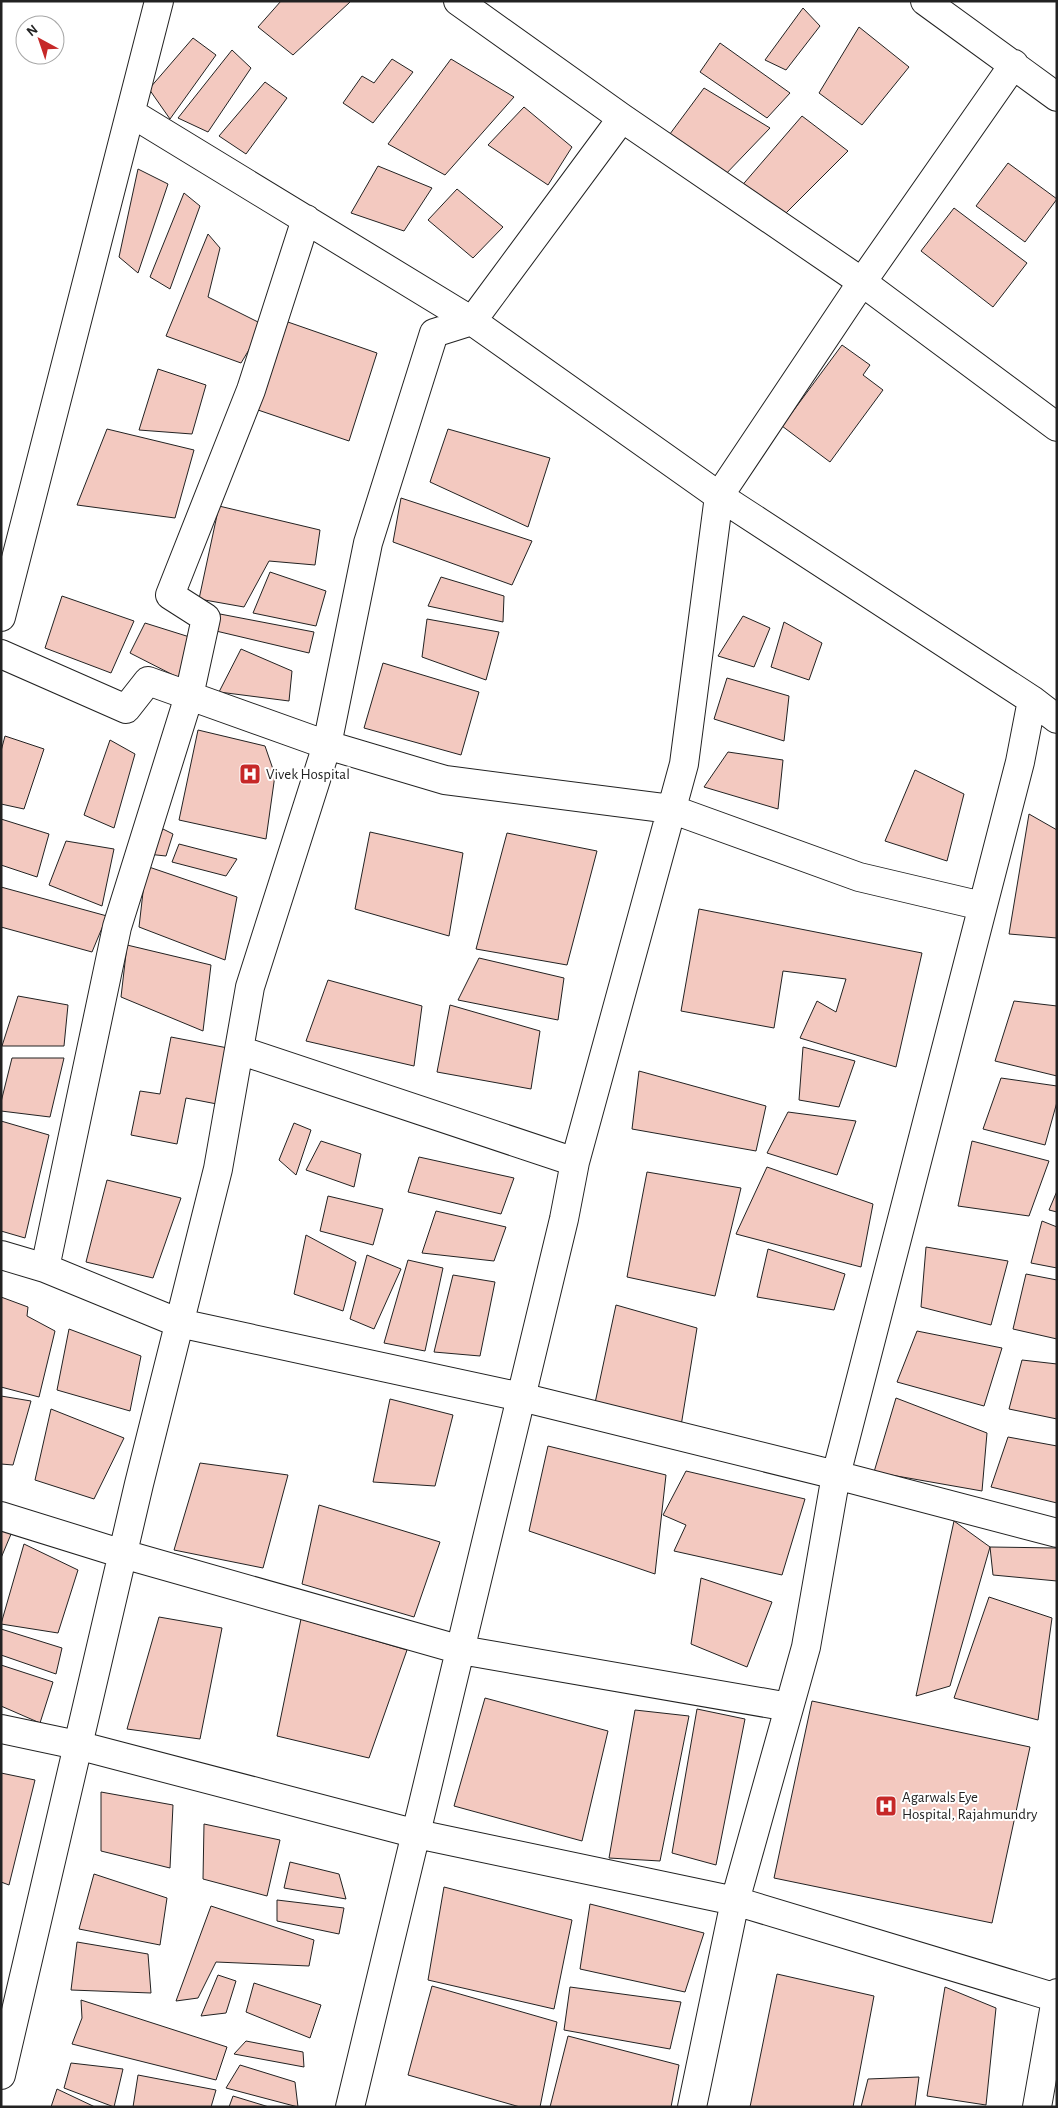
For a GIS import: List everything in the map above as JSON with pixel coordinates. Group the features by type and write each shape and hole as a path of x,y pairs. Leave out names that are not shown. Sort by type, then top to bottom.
{"street":[{"path":"1,618 159,1"},
{"path":"458,1 622,118 862,282 1057,427"},
{"path":"925,1 1057,97"},
{"path":"350,2107 521,1398 575,1162 684,764 719,496 862,282 1014,64"},
{"path":"131,113 472,321 719,496 1057,718"},
{"path":"1,2075 77,1745 218,1169 250,987 327,745 368,543 434,333 472,321 622,118"},
{"path":"45,1268 118,927 189,696 206,618 170,595 251,390 306,219"},
{"path":"1,654 126,709 148,681 327,745 444,780 671,809 859,877 982,906"},
{"path":"692,2107 735,1901 806,1647 836,1475 1020,762 1032,700"},
{"path":"239,1050 575,1162"},
{"path":"1,1255 45,1268 179,1324 521,1398 836,1475 1057,1533"},
{"path":"1,1516 123,1554 461,1650 789,1707"},
{"path":"1,1729 77,1745 417,1834 735,1901 1056,1996 1037,2107"}],"building":[{"path":"281,1 350,2 293,55 258,27"},
{"path":"803,8 820,26 786,70 765,60"},
{"path":"859,27 909,67 862,125 819,93"},
{"path":"193,38 216,55 170,119 149,89"},
{"path":"720,43 790,93 767,118 700,72"},
{"path":"232,50 251,68 208,132 178,118"},
{"path":"392,59 413,72 373,123 343,103 362,76 374,83"},
{"path":"451,59 514,97 445,175 388,144"},
{"path":"265,82 287,98 246,154 219,136"},
{"path":"704,88 770,128 722,178 664,142"},
{"path":"524,107 572,147 548,185 488,145"},
{"path":"802,116 848,151 783,216 739,189"},
{"path":"1008,163 1057,199 1025,242 976,206"},
{"path":"378,166 432,188 404,231 351,213"},
{"path":"138,169 168,184 138,273 119,257"},
{"path":"457,189 503,227 473,258 428,220"},
{"path":"184,193 200,206 170,289 150,277"},
{"path":"954,208 1027,263 993,307 921,251"},
{"path":"208,234 220,248 208,297 264,325 241,363 166,336"},
{"path":"285,321 377,353 349,441 258,410"},
{"path":"842,345 870,365 863,375 883,390 830,462 782,426"},
{"path":"158,369 206,385 192,434 139,430"},
{"path":"107,429 194,450 175,518 77,505"},
{"path":"448,429 550,458 528,527 430,482"},
{"path":"401,498 532,541 512,585 393,542"},
{"path":"219,506 320,530 315,565 269,561 244,607 199,599"},
{"path":"270,572 326,591 316,626 253,613"},
{"path":"441,577 504,596 503,622 428,606"},
{"path":"62,596 134,621 111,673 45,648"},
{"path":"220,614 314,632 309,653 216,631"},
{"path":"743,616 770,628 754,667 718,656"},
{"path":"427,619 499,632 486,680 422,657"},
{"path":"784,622 822,643 809,680 771,667"},
{"path":"145,623 196,639 181,679 130,653"},
{"path":"241,649 292,671 289,701 219,692"},
{"path":"383,663 479,692 461,755 364,728"},
{"path":"727,678 789,696 784,741 714,719"},
{"path":"198,730 265,746 275,775 266,839 179,820"},
{"path":"5,736 44,749 24,809 1,804 1,751"},
{"path":"110,740 135,754 114,828 84,815"},
{"path":"728,752 783,760 778,809 704,787"},
{"path":"915,770 964,794 947,861 885,841"},
{"path":"1029,814 1057,830 1057,938 1009,934"},
{"path":"1,819 49,834 37,877 1,865"},
{"path":"163,829 173,834 166,856 147,854"},
{"path":"370,832 463,853 449,936 355,909"},
{"path":"507,833 597,851 567,965 476,949"},
{"path":"66,841 114,849 102,906 49,885"},
{"path":"179,844 237,859 226,876 172,862"},
{"path":"146,866 237,897 225,960 139,927"},
{"path":"1,887 107,916 92,952 1,927"},
{"path":"699,909 922,953 896,1067 800,1038 817,1001 836,1012 846,979 783,971 774,1028 681,1011"},
{"path":"127,945 211,965 203,1031 121,997"},
{"path":"479,958 564,978 558,1020 458,1000"},
{"path":"328,980 422,1006 414,1066 306,1041"},
{"path":"18,996 68,1005 64,1046 2,1046"},
{"path":"1014,1001 1057,1006 1057,1076 995,1061"},
{"path":"450,1005 540,1031 531,1089 437,1072"},
{"path":"171,1037 233,1049 222,1105 186,1098 177,1144 131,1135 140,1091 160,1094"},
{"path":"803,1047 855,1061 839,1107 799,1100"},
{"path":"12,1058 64,1058 50,1117 1,1111 1,1102"},
{"path":"639,1071 766,1106 756,1151 632,1129"},
{"path":"1001,1078 1057,1086 1057,1102 1045,1145 983,1129"},
{"path":"788,1112 856,1121 837,1175 767,1153"},
{"path":"1,1121 49,1135 25,1238 1,1231"},
{"path":"294,1123 311,1130 296,1175 279,1160"},
{"path":"321,1141 361,1154 354,1187 306,1170"},
{"path":"972,1141 1049,1161 1029,1216 958,1206"},
{"path":"419,1157 514,1178 501,1214 408,1192"},
{"path":"767,1167 873,1204 861,1267 736,1234"},
{"path":"647,1172 741,1188 715,1296 627,1277"},
{"path":"107,1180 181,1198 153,1278 86,1262"},
{"path":"1057,1191 1057,1212 1049,1210"},
{"path":"328,1196 383,1209 373,1245 320,1231"},
{"path":"436,1211 506,1227 494,1261 422,1253"},
{"path":"1042,1221 1057,1227 1057,1268 1031,1263"},
{"path":"306,1235 356,1262 343,1311 294,1294"},
{"path":"926,1247 1008,1261 991,1325 921,1307"},
{"path":"768,1249 845,1274 834,1310 757,1297"},
{"path":"367,1255 401,1269 374,1329 350,1319"},
{"path":"408,1260 443,1268 425,1351 384,1343"},
{"path":"1026,1274 1057,1280 1057,1339 1013,1329"},
{"path":"453,1275 495,1282 480,1356 434,1352"},
{"path":"1,1297 28,1307 27,1316 55,1331 39,1397 1,1387"},
{"path":"616,1305 697,1328 681,1426 595,1403"},
{"path":"69,1329 141,1356 130,1411 57,1390"},
{"path":"917,1331 1002,1348 984,1406 897,1382"},
{"path":"1022,1360 1057,1364 1057,1419 1009,1409"},
{"path":"1,1396 31,1401 13,1465 1,1464"},
{"path":"896,1398 987,1433 982,1491 874,1472"},
{"path":"390,1399 453,1415 435,1486 373,1482"},
{"path":"51,1409 124,1438 94,1499 35,1480"},
{"path":"1008,1437 1057,1446 1057,1503 991,1487"},
{"path":"548,1446 666,1475 655,1574 529,1531"},
{"path":"200,1463 288,1475 263,1568 174,1550"},
{"path":"686,1471 805,1499 782,1575 674,1551 686,1525 663,1515"},
{"path":"319,1505 440,1542 414,1617 302,1584"},
{"path":"954,1521 990,1547 950,1686 916,1696"},
{"path":"1,1524 14,1527 1,1558"},
{"path":"24,1544 78,1570 58,1633 1,1624"},
{"path":"990,1547 1057,1548 1057,1581 993,1575"},
{"path":"701,1578 772,1602 747,1667 691,1644"},
{"path":"989,1597 1052,1618 1038,1720 954,1698"},
{"path":"159,1617 222,1628 200,1739 127,1729"},
{"path":"301,1619 407,1650 369,1758 277,1736"},
{"path":"1,1629 62,1648 56,1674 1,1655"},
{"path":"1,1665 53,1682 40,1723 1,1706"},
{"path":"485,1698 608,1731 582,1841 454,1806"},
{"path":"812,1701 1030,1747 992,1923 774,1878"},
{"path":"697,1709 745,1719 716,1865 672,1853"},
{"path":"635,1710 689,1716 660,1861 609,1858"},
{"path":"1,1773 35,1780 9,1885 1,1882"},
{"path":"101,1792 173,1805 170,1868 101,1851"},
{"path":"204,1824 280,1840 267,1896 203,1879"},
{"path":"290,1862 339,1874 346,1899 284,1888"},
{"path":"94,1874 167,1898 160,1945 79,1929"},
{"path":"444,1887 572,1920 554,2009 428,1980"},
{"path":"277,1900 344,1908 339,1934 277,1921"},
{"path":"590,1904 704,1933 685,1992 580,1969"},
{"path":"211,1906 314,1940 309,1966 216,1962 198,1998 176,2001"},
{"path":"77,1942 148,1954 151,1993 71,1990"},
{"path":"777,1974 874,1996 853,2107 750,2107"},
{"path":"218,1975 236,1981 226,2013 201,2016"},
{"path":"254,1983 321,2005 310,2038 246,2012"},
{"path":"432,1986 557,2022 540,2107 520,2107 408,2075"},
{"path":"570,1987 681,2002 670,2049 564,2030"},
{"path":"945,1987 996,2008 986,2105 927,2096"},
{"path":"81,2000 227,2047 216,2080 72,2044 82,2018"},
{"path":"568,2036 679,2065 671,2107 550,2107"},
{"path":"246,2041 303,2052 304,2067 234,2054"},
{"path":"71,2063 123,2069 114,2107 64,2088"},
{"path":"240,2065 295,2082 298,2107 226,2088"},
{"path":"138,2075 216,2090 211,2107 133,2107"},
{"path":"919,2077 915,2107 861,2107 868,2079"},
{"path":"57,2089 95,2107 51,2107"},
{"path":"233,2096 269,2107 229,2107"}],"place":[{"name":"Vivek Hospital","path":"250,774"},
{"name":"Agarwals Eye Hospital, Rajahmundry","path":"886,1806"}]}
